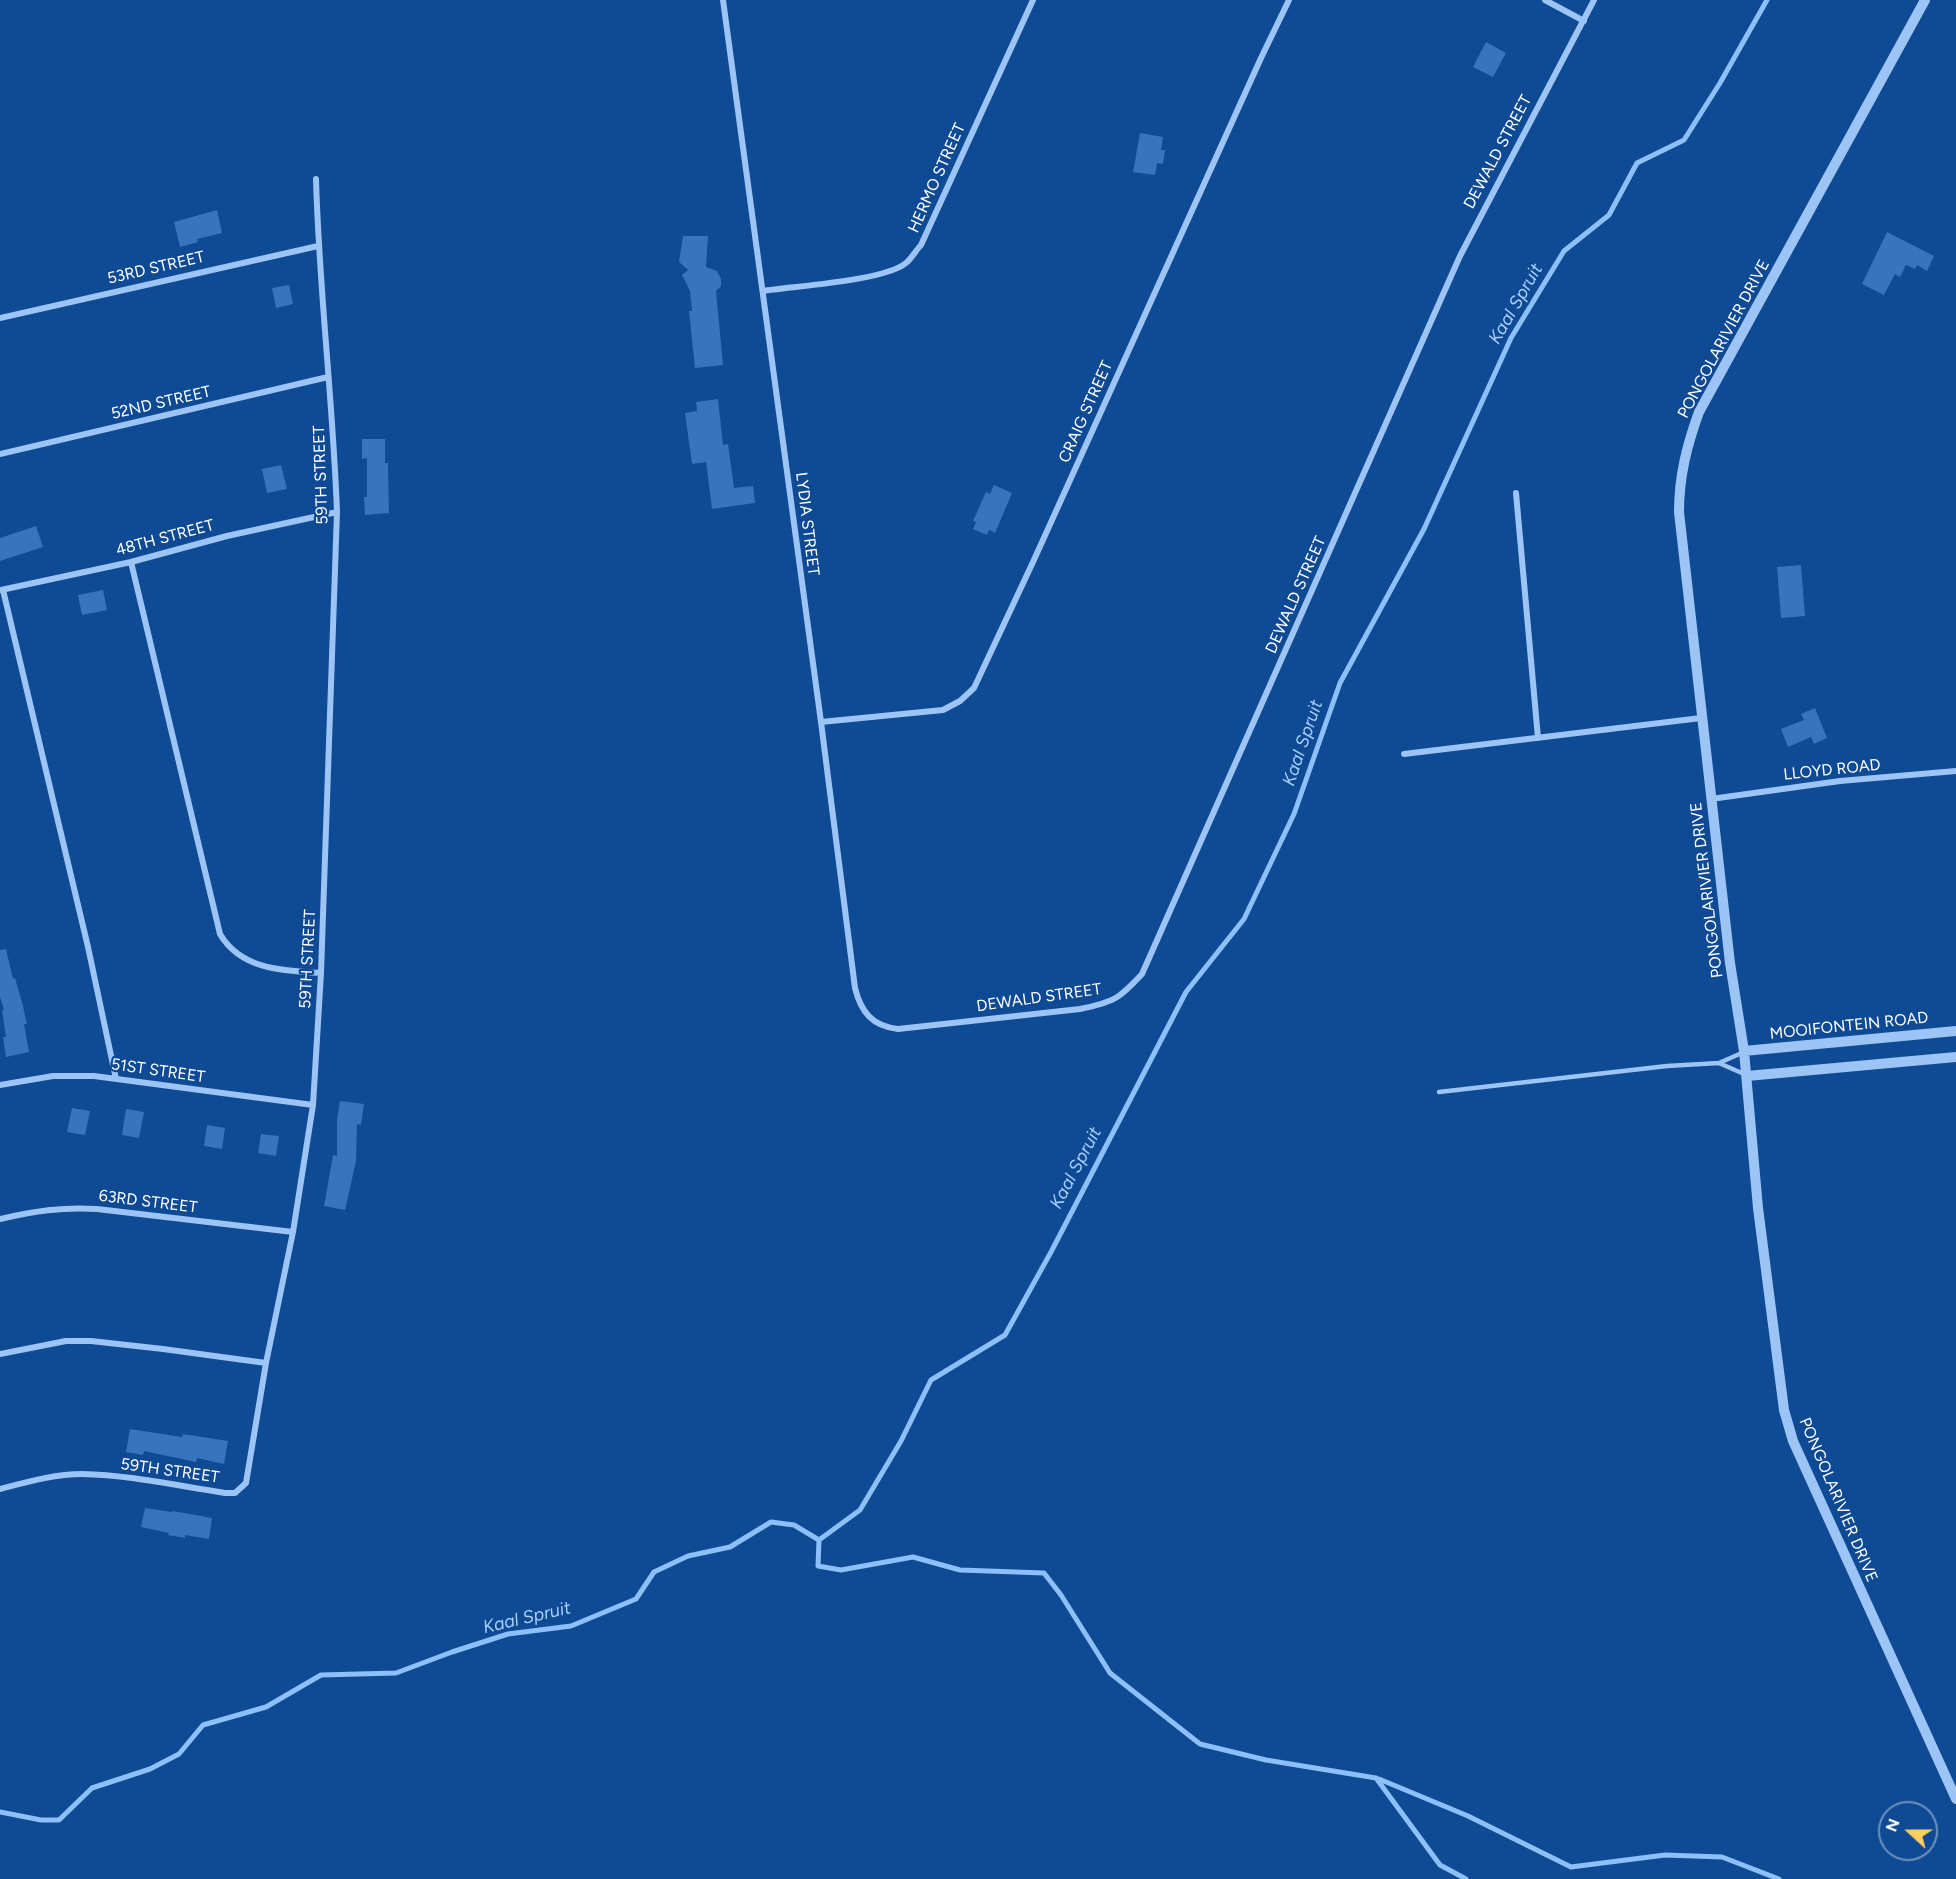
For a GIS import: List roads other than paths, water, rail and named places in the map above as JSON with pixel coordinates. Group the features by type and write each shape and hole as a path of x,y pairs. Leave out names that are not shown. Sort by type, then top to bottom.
{"street":[{"name":"LYDIA STREET","path":"723,0 855,988 866,1015 886,1028 898,1029"},
{"name":"HERMO STREET","path":"763,291 890,272 906,262 921,245 1033,0"},
{"name":"CRAIG STREET","path":"821,722 943,710 960,701 974,688 1289,0"},
{"path":"1545,0 1584,21"},
{"name":"DEWALD STREET","path":"898,1029 1080,1009 1108,1003 1125,992 1142,974 1460,256 1594,0"},
{"name":"PONGOLARIVIER DRIVE","path":"1925,0 1699,412 1688,441 1679,491 1678,512 1730,963 1747,1076 1758,1208 1784,1410 1793,1441 1956,1799"},
{"name":"59TH STREET","path":"0,1489 30,1481 81,1474 235,1493 246,1484 266,1364 293,1232 313,1105 321,973 337,512 334,438 318,246 316,178"},
{"name":"53RD STREET","path":"0,318 318,246"},
{"name":"52ND STREET","path":"0,454 328,377"},
{"path":"1516,493 1539,738"},
{"name":"48TH STREET","path":"2,590 131,562 227,536 337,512"},
{"path":"131,562 220,934 226,945 251,962 289,971 321,973"},
{"path":"2,590 88,947 116,1079"},
{"path":"1404,754 1701,718"},
{"name":"LLOYD ROAD","path":"1711,799 1840,781 1956,771"},
{"name":"MOOIFONTEIN ROAD","path":"1744,1051 1956,1031"},
{"path":"1747,1076 1956,1057"},
{"name":"51ST STREET","path":"0,1085 53,1076 94,1076 313,1105"},
{"name":"63RD STREET","path":"0,1219 69,1207 293,1232"},
{"path":"0,1354 49,1343 75,1341 164,1349 266,1364"}],"lane":[{"path":"1439,1092 1667,1066 1719,1063 1744,1051"},
{"path":"1719,1063 1747,1076"}],"waterway":[{"name":"Kaal Spruit","path":"819,1540 860,1510 901,1441 931,1380 1005,1335 1051,1252 1186,992 1244,919 1294,814 1340,683 1424,529 1511,338 1564,251 1609,215 1637,163 1684,140 1720,83 1767,0"},
{"name":"Kaal Spruit","path":"0,1812 41,1820 59,1820 92,1788 150,1769 179,1754 203,1725 266,1707 321,1675 396,1673 508,1634 571,1626 636,1599 654,1572 688,1556 730,1547 771,1522 794,1525 819,1540"},
{"path":"819,1540 818,1566 841,1570 913,1557 960,1570 1044,1573 1061,1595 1110,1673 1200,1744 1266,1760 1376,1778 1440,1865 1466,1879"},
{"path":"1379,1779 1468,1816 1571,1867 1665,1855 1722,1857 1779,1879"}]}
